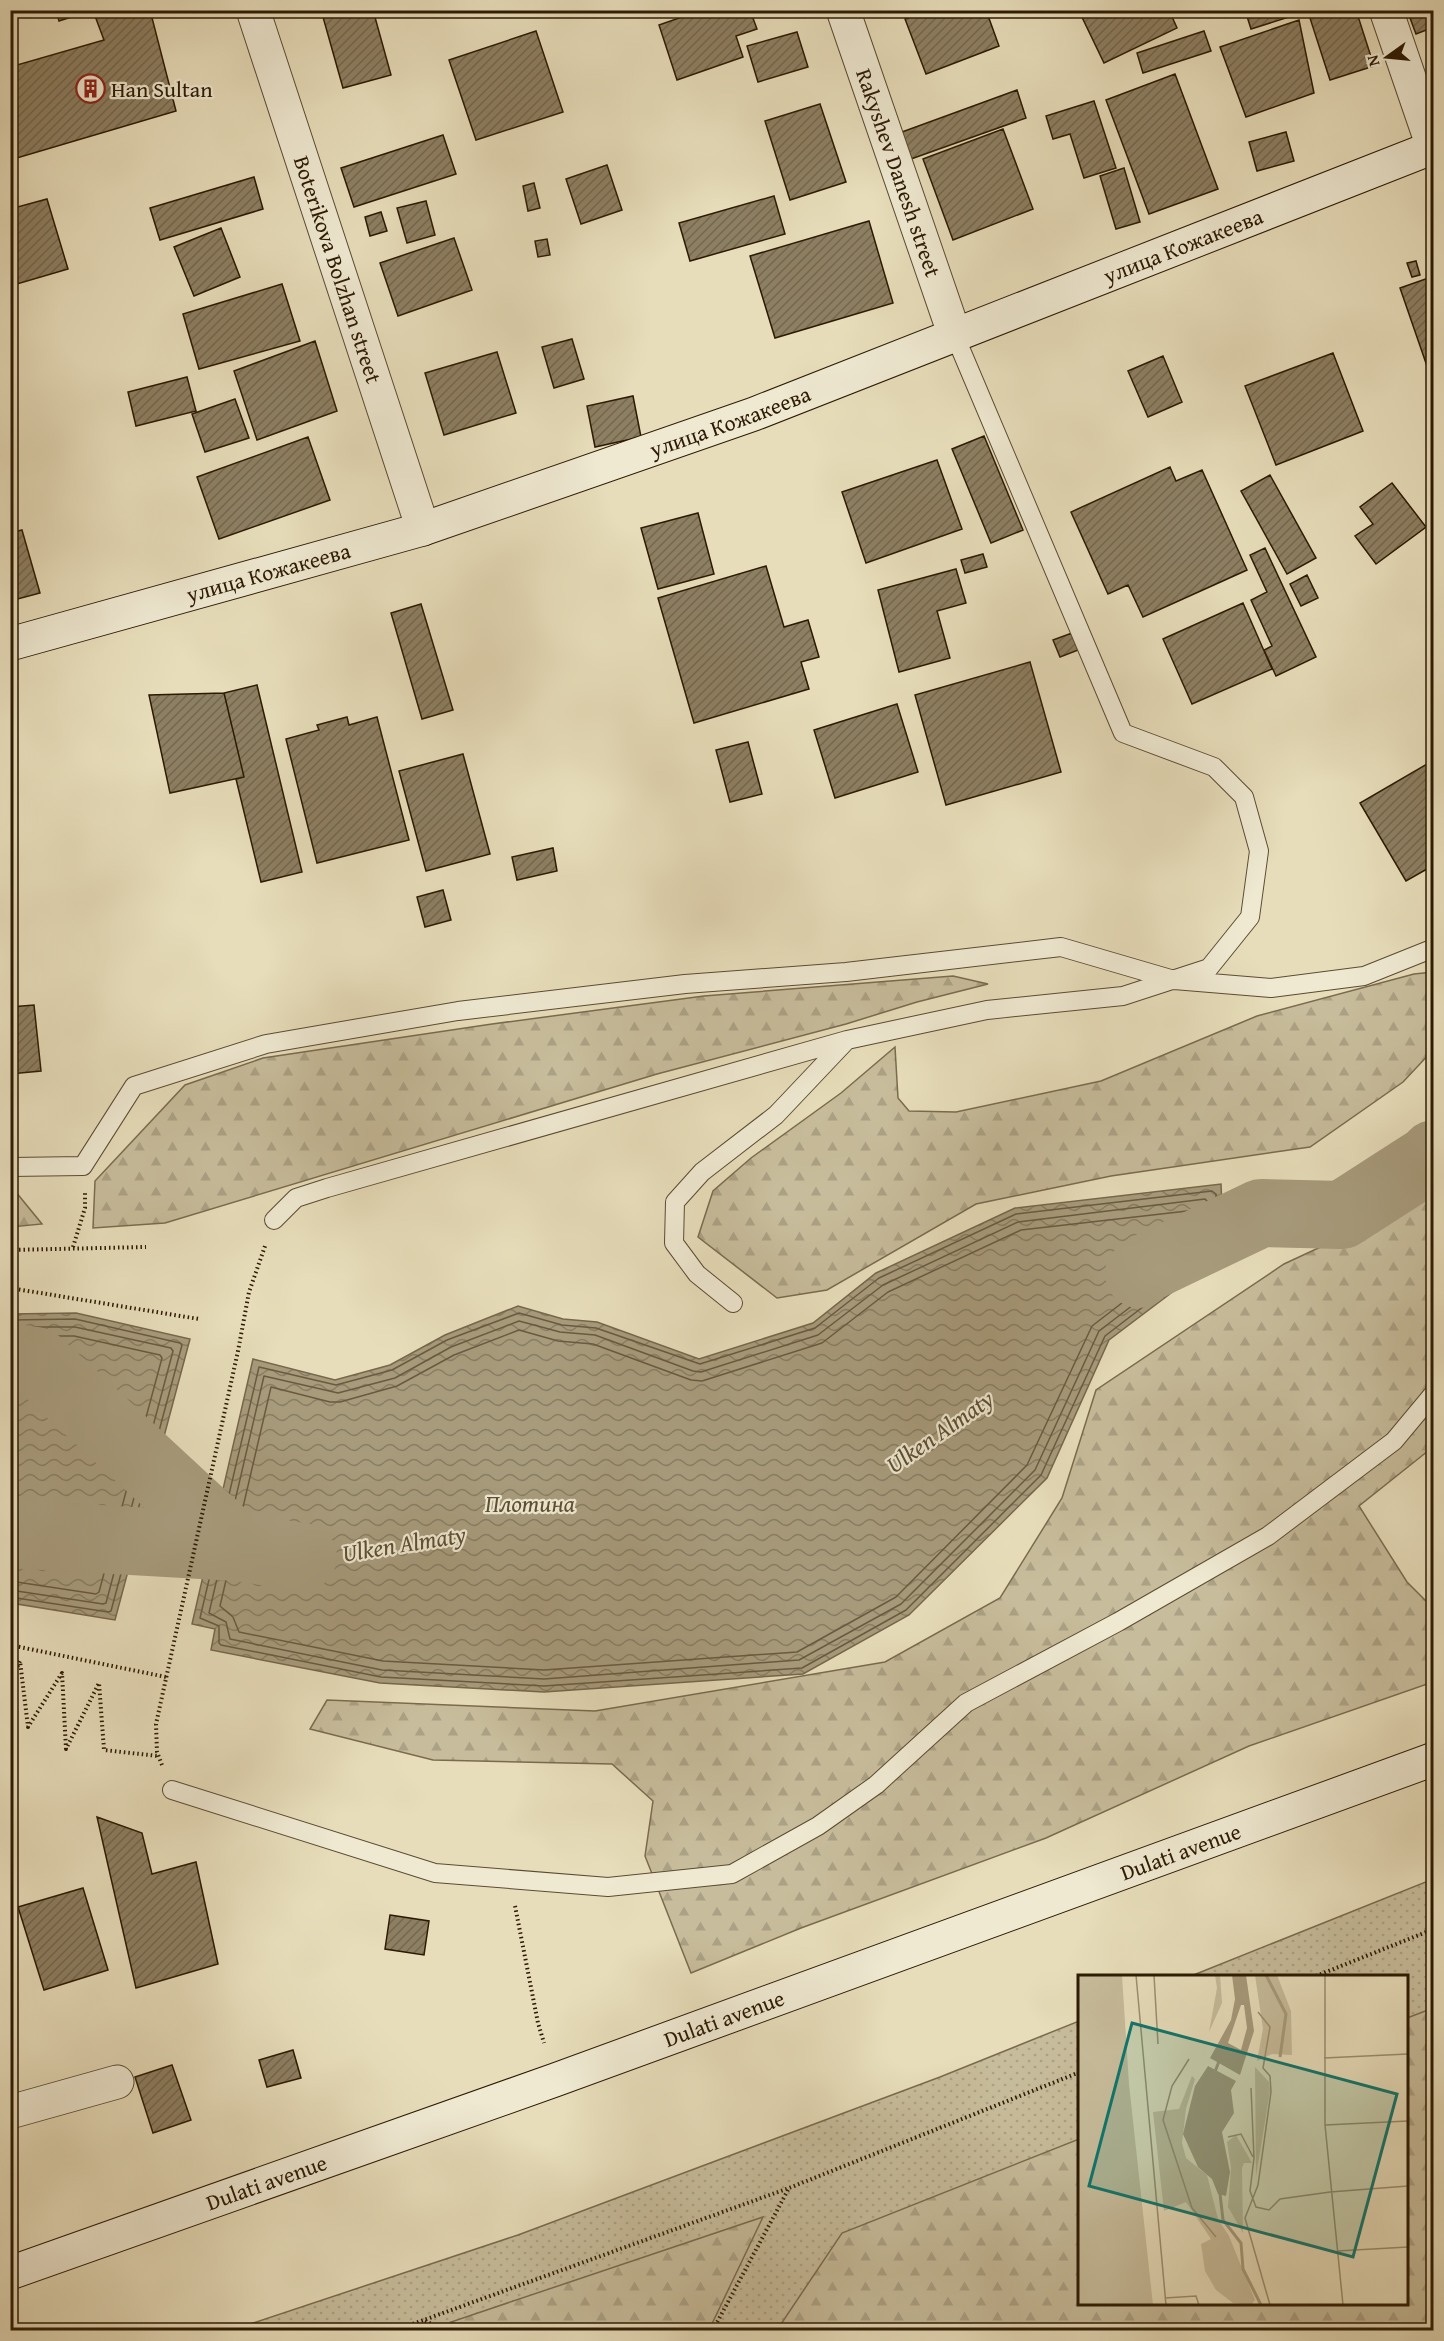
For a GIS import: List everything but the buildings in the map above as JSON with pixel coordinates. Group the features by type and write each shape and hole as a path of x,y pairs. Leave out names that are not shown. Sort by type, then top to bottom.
{"street":[{"name":"Boterikova Bolzhan street","path":"253,10 423,529"},
{"name":"Rakyshev Danesh street","path":"843,10 955,336"},
{"path":"1386,10 1433,147"},
{"name":"улица Кожакеева","path":"10,644 423,529 754,414 1433,147"},
{"name":"Dulati avenue","path":"10,2273 544,2084 1434,1759"},
{"path":"10,2112 117,2082"}],"lane":[{"path":"274,1220 296,1198 327,1188 847,1040 987,1010 1123,996 1209,968 1250,917 1259,851 1244,796 1215,767 1123,733 955,336"},
{"path":"10,1167 83,1166 134,1086 266,1044 436,1015 685,984 846,972 1061,947 1174,980 1271,988 1364,976 1434,948"},
{"path":"733,1303 697,1275 674,1243 675,1202 702,1172 776,1115 847,1040"},
{"path":"172,1790 435,1873 608,1887 732,1874 818,1826 876,1785 966,1703 1118,1622 1268,1536 1394,1441 1434,1394"}],"path":[{"path":"73,1247 85,1208 83,1166"},
{"path":"172,1790 158,1756 156,1724 249,1292 274,1220"},
{"path":"10,1250 146,1247"},
{"path":"10,1288 199,1319"},
{"path":"10,1645 166,1677"},
{"path":"10,1683 20,1661 27,1727 62,1673 66,1749 99,1683 104,1750 158,1756"},
{"path":"510,1879 538,2023 544,2043"},
{"path":"1321,1975 1434,1929"},
{"path":"396,2331 789,2188 1078,2073"},
{"path":"713,2331 789,2188"},
{"path":"424,2321 445,2331"}],"green space":[{"path":"1433,972 1433,1050 1403,1082 1310,1147 1111,1176 976,1204 827,1290 777,1298 698,1237 713,1191 751,1158 841,1093 895,1047 898,1098 909,1111 956,1112 1101,1081 1257,1016 1414,974"},
{"path":"953,976 988,984 657,1074 165,1223 93,1228 95,1181 185,1085 263,1058 704,996"},
{"path":"1433,1185 1433,1447 1359,1506 1407,1582 1433,1608 1433,1682 1249,1746 1046,1838 801,1928 691,1973 645,1856 653,1801 612,1764 433,1760 310,1729 327,1700 595,1711 885,1662 1000,1598 1062,1498 1096,1390 1284,1264 1426,1198"},
{"path":"11,1186 42,1224 11,1227"},
{"path":"1433,1879 1433,2330 232,2330 518,2235 940,2077 1078,2021 1078,2305 1408,2305 1408,1975 1193,1975"},
{"path":"1433,2008 1433,2330 777,2330 842,2233 1078,2139 1078,2305 1408,2305 1408,2018"},
{"path":"763,2217 709,2330 470,2330 451,2322"}],"water":[{"name":"Плотина","path":"1221,1184 1224,1253 1109,1340 1047,1478 909,1615 803,1674 544,1692 380,1683 211,1650 215,1629 192,1624 253,1359 335,1380 390,1365 445,1335 518,1306 563,1319 597,1322 699,1359 813,1323 876,1273 1015,1208"},
{"path":"76,1313 190,1339 115,1620 11,1603 11,1314"}],"waterway":[{"name":"Ulken Almaty","path":"1139,1274 1146,1268 1261,1213 1342,1215 1434,1154"},
{"name":"Ulken Almaty","path":"10,1357 36,1361 237,1547"},
{"name":"Ulken Almaty","path":"10,1534 237,1547 303,1557"}],"place":[{"name":"Han Sultan","path":"90,89"}]}
